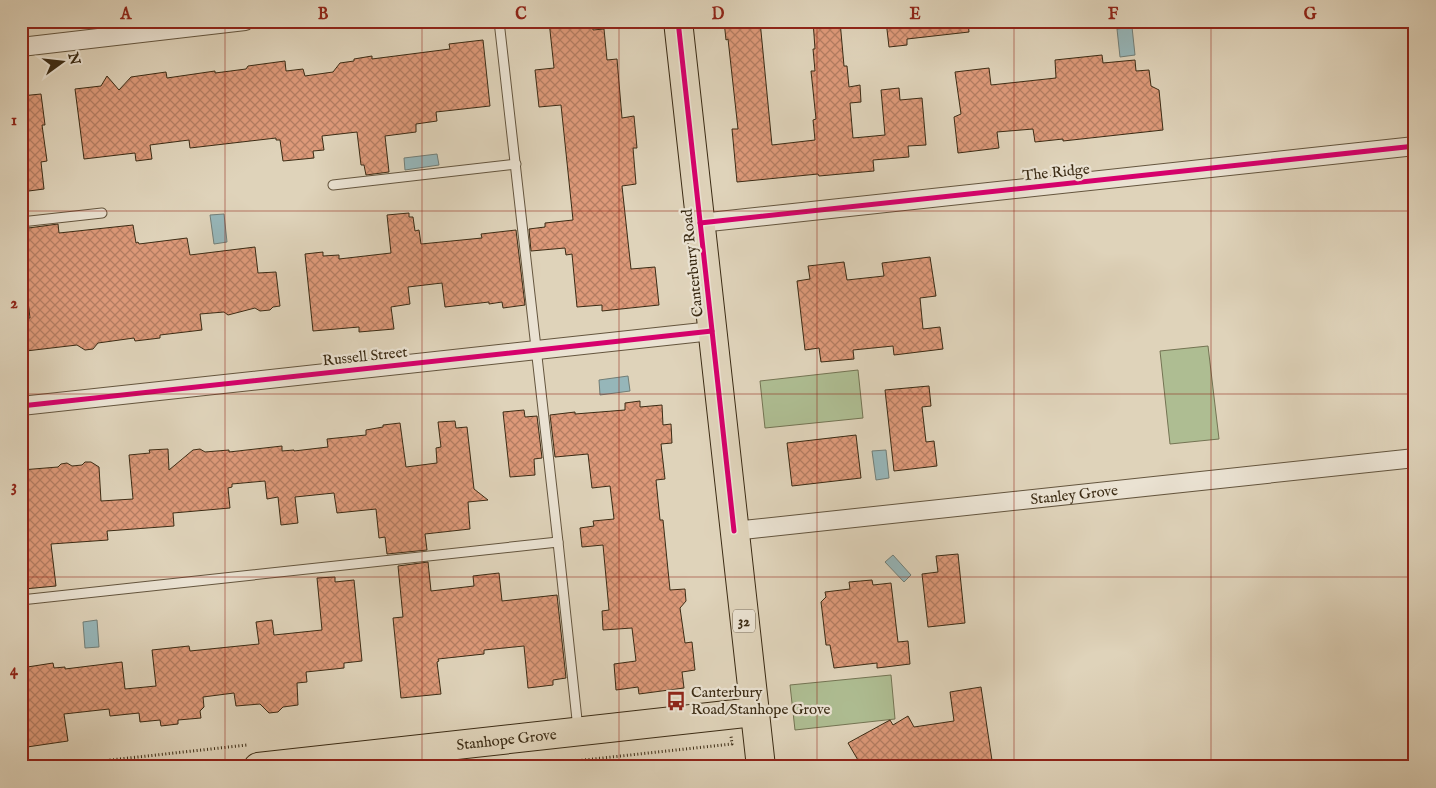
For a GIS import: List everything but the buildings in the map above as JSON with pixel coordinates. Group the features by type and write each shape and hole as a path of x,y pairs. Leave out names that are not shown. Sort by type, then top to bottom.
{"main road":[{"name":"Canterbury Road","path":"678,21 761,767"},
{"name":"Stanhope Grove","path":"258,767 448,756 578,731 754,712"}],"street":[{"path":"21,47 141,27 245,21"},
{"name":"The Ridge","path":"700,223 1415,146"},
{"name":"Russell Street","path":"21,406 712,331"},
{"name":"Stanley Grove","path":"734,531 1415,458"}],"lane":[{"path":"499,21 578,731"},
{"path":"334,185 516,164"},
{"path":"21,222 102,213"},
{"path":"21,600 558,542"}],"green space":[{"path":"1208,346 1219,439 1170,444 1160,351"},
{"path":"858,370 863,418 765,428 760,381"},
{"path":"891,675 895,719 795,730 790,685"}],"water":[{"path":"1132,27 1135,55 1120,57 1117,29"},
{"path":"437,154 439,165 405,170 404,158"},
{"path":"224,214 227,242 214,244 210,215"},
{"path":"628,376 630,391 600,395 599,380"},
{"path":"886,450 889,478 876,480 872,451"},
{"path":"893,555 911,575 904,582 885,562"},
{"path":"97,620 99,647 85,648 83,622"}],"cycle path":[{"path":"678,21 734,531"},
{"path":"700,223 1415,146"},
{"path":"21,406 712,331"}],"place":[{"name":"Canterbury Road/Stanhope Grove","path":"676,701"}]}
